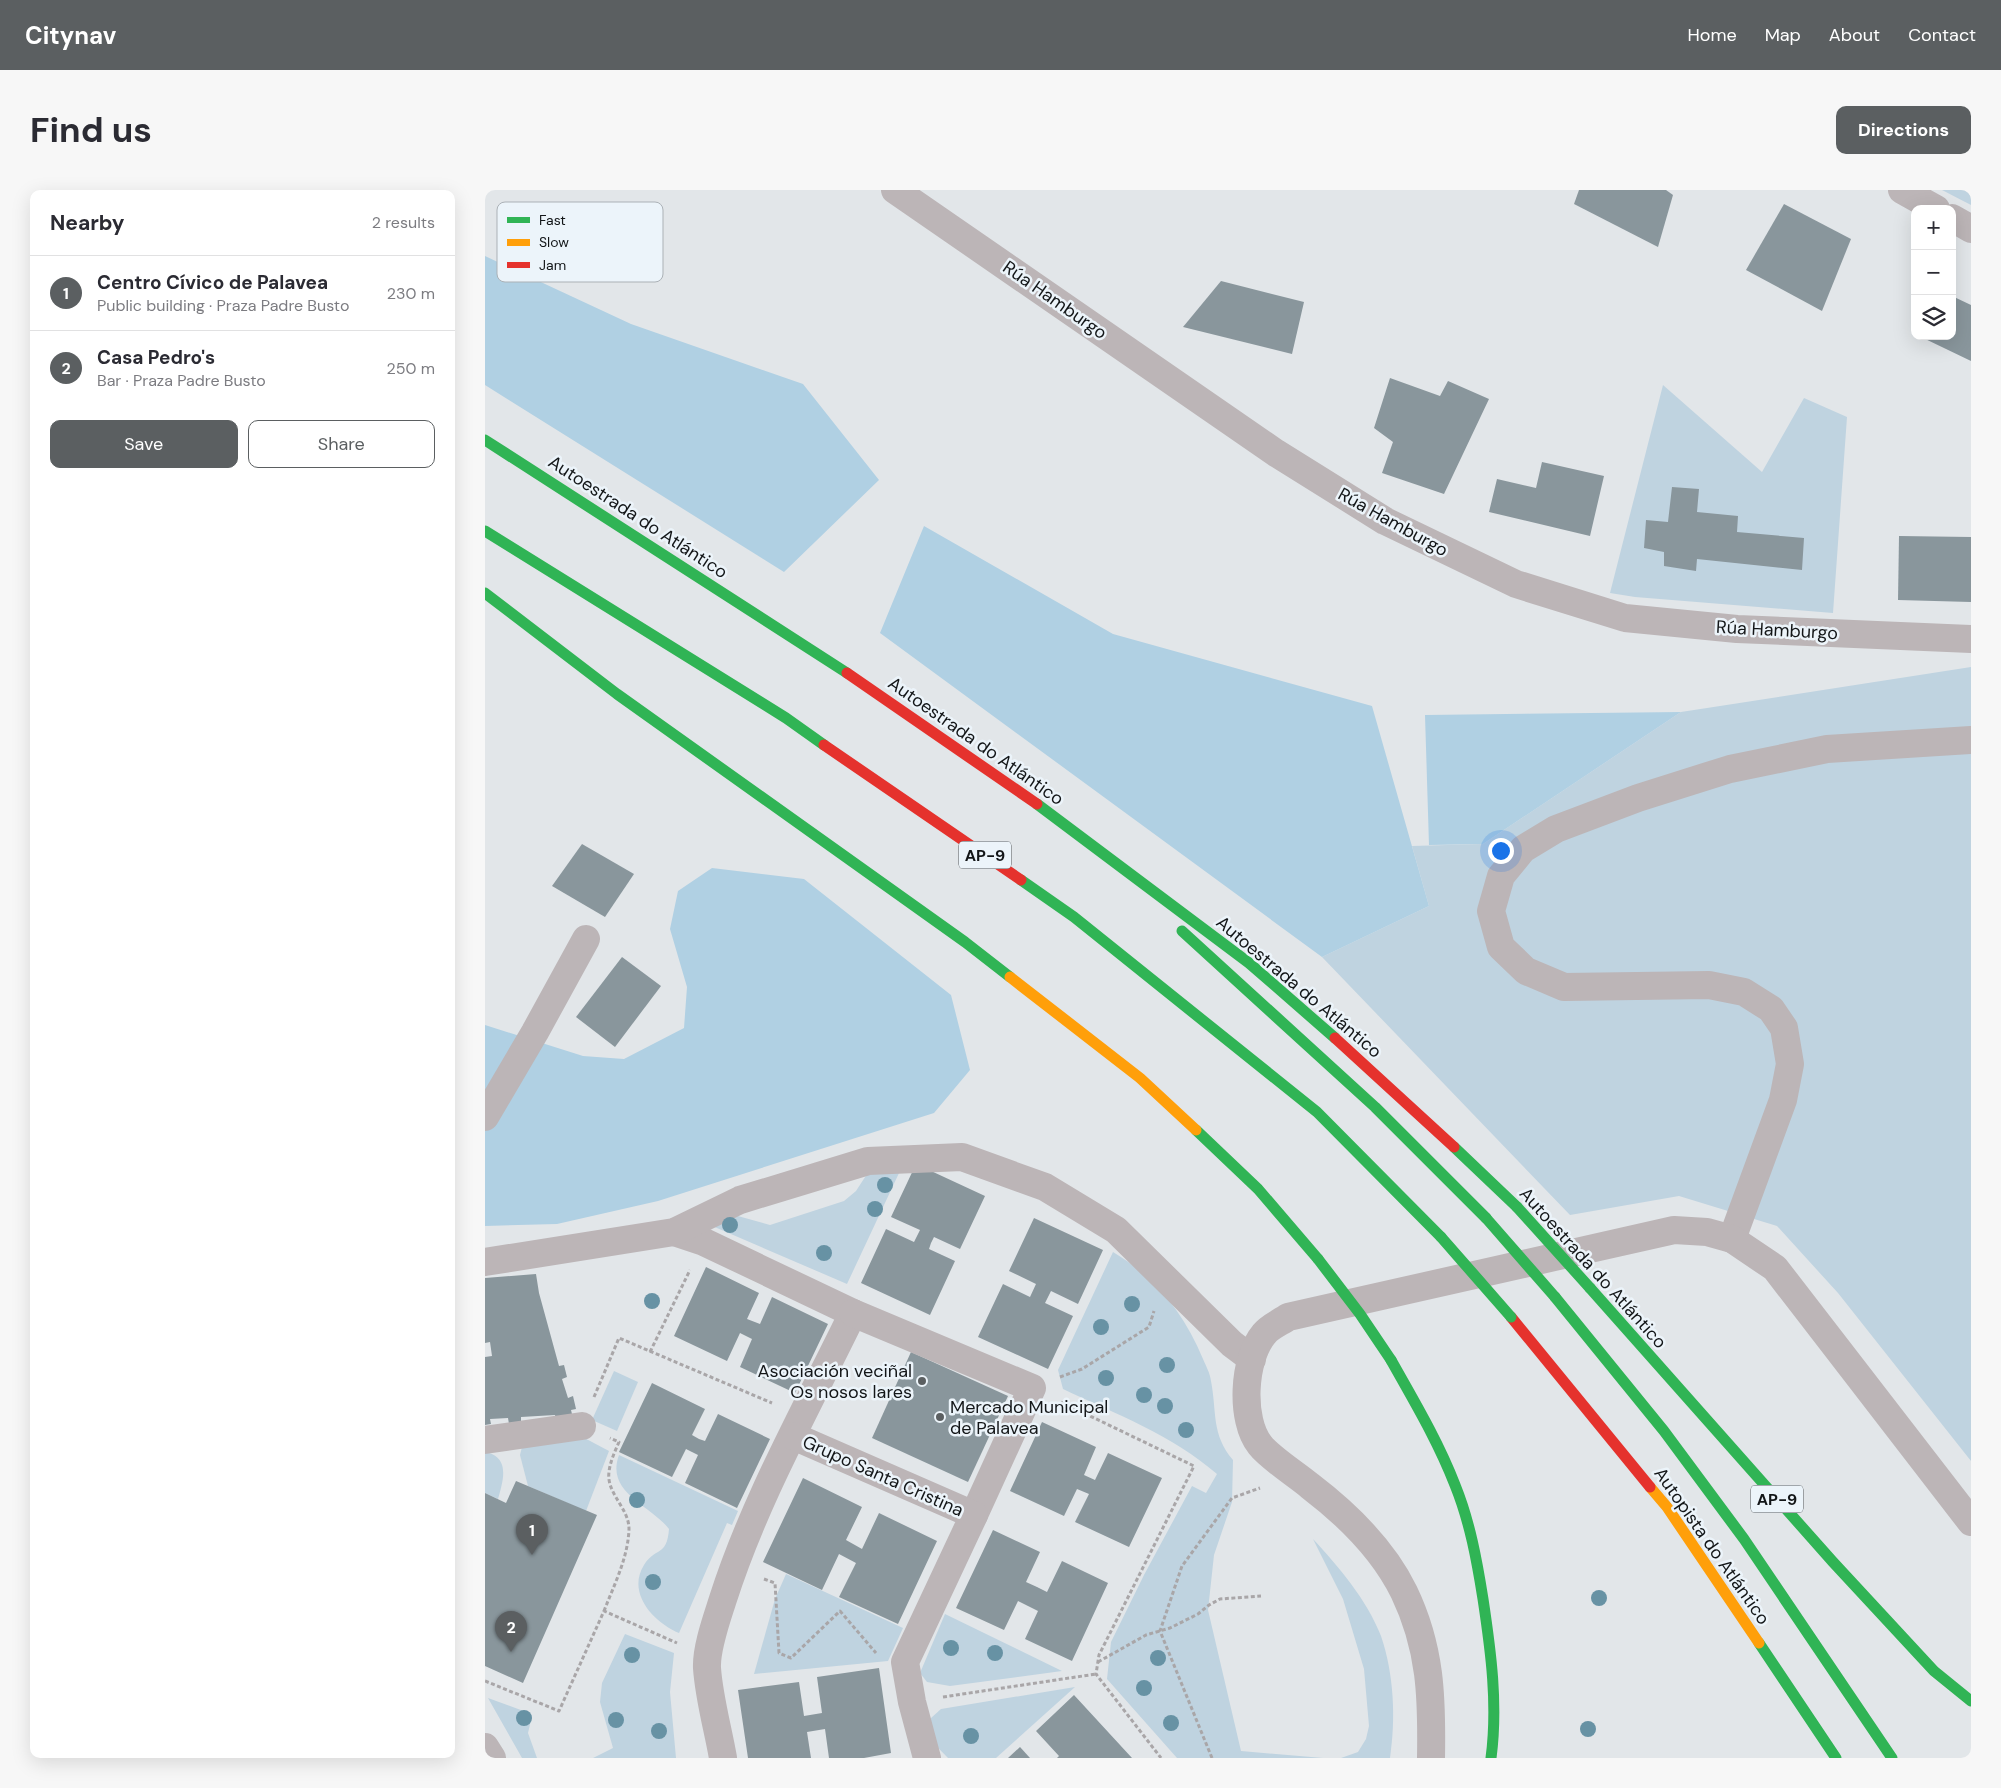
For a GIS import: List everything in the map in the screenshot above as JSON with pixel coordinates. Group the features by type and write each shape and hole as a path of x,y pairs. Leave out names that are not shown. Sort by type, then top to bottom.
{"highway":[{"name":"Autoestrada do Atlántico","path":"485,440 825,657 1073,830 1249,963 1393,1089 1517,1208 1833,1562 1934,1671 1971,1701"},
{"name":"Autopista do Atlántico","path":"485,531 786,718 1073,917 1317,1112 1441,1237 1511,1317 1667,1507 1836,1758"},
{"path":"485,593 617,694 965,942 1140,1078 1259,1189 1361,1314 1391,1360 1435,1438 1463,1506 1479,1572 1491,1660 1495,1737 1491,1758"},
{"path":"1073,830 1437,1165 1486,1218 1555,1297 1664,1431 1744,1539 1892,1758"}],"street":[{"name":"Rúa Hamburgo","path":"895,190 1276,454 1385,521 1515,584 1625,618 1737,629 1971,639"},
{"path":"1902,190 1929,205"},
{"path":"1956,220 1971,228"},
{"path":"1732,1239 1783,1100 1790,1064 1784,1028 1771,1009 1744,992 1709,986 1564,987 1526,971 1501,946 1491,911 1501,876 1523,849 1556,829 1638,798 1730,769 1827,749 1971,740"},
{"path":"485,1117 535,1032 586,939"},
{"path":"485,1262 674,1232 740,1200 868,1162 962,1157 1053,1191 1116,1230 1232,1344 1252,1359"},
{"path":"1431,1758 1432,1700 1424,1640 1404,1592 1370,1539 1324,1497 1260,1445 1248,1418 1245,1385 1252,1359 1264,1334 1288,1317 1674,1230 1707,1232 1732,1239 1775,1268 1971,1522"},
{"path":"674,1232 704,1242 853,1313 1032,1388"},
{"name":"Grupo Santa Cristina","path":"723,1758 707,1668 715,1624 733,1567 853,1313"},
{"name":"Grupo Santa Cristina","path":"905,1662 1032,1388"},
{"path":"485,1440 582,1426"},
{"name":"Grupo Santa Cristina","path":"798,1426 974,1516"},
{"path":"905,1662 912,1702 927,1758"},
{"path":"485,1747 492,1758"}],"path":[{"path":"650,1352 704,1242"},
{"path":"1032,1388 1082,1369 1149,1327 1166,1278"},
{"path":"485,1681 559,1711 604,1611 626,1551 629,1529 627,1514 609,1481 609,1472 619,1442 582,1426 619,1338 798,1426"},
{"path":"1032,1388 1194,1466 1099,1655 1096,1674 1161,1758"},
{"path":"1212,1758 1160,1631 1182,1566 1232,1498 1264,1486"},
{"path":"733,1567 775,1583 779,1653 791,1658 840,1612 873,1652 905,1662"},
{"path":"1098,1663 1146,1635 1160,1631 1197,1614 1220,1599 1261,1596"},
{"path":"604,1611 682,1646"},
{"path":"912,1702 1096,1674"}],"shaded area":[{"path":"1942,190 1971,190 1971,205"},
{"path":"485,256 497,262 497,282 541,282 631,324 803,384 879,480 784,572 485,385"},
{"path":"1663,385 1762,472 1804,398 1847,417 1833,613 1635,597 1610,593"},
{"path":"924,526 1113,634 1372,706 1429,906 1322,957 880,633"},
{"path":"1971,667 1971,1461 1838,1293 1777,1226 1679,1196 1570,1215 1322,957 1429,906 1412,846 1483,844 1681,712"},
{"path":"1681,712 1483,844 1429,845 1425,715"},
{"path":"712,868 804,879 951,995 970,1070 934,1113 658,1201 557,1224 485,1226 485,1025 583,1056 624,1059 684,1028 687,987 670,929 678,891"},
{"path":"899,1173 847,1284 710,1225 727,1213 770,1225 844,1201 856,1191 867,1174"},
{"path":"1113,1252 1143,1273 1155,1285 1178,1312 1187,1327 1209,1372 1218,1432 1221,1441 1233,1460 1232,1502 1214,1555 1208,1610 1241,1751 1323,1758 1177,1758 1107,1679 1111,1642 1144,1575 1192,1486 1206,1493 1217,1474 1200,1460 1143,1426 1063,1389 1058,1370"},
{"path":"614,1371 638,1382 617,1431 592,1420"},
{"path":"575,1433 609,1451 586,1511 528,1486 520,1455 522,1447"},
{"path":"485,1452 499,1459 502,1464 503,1478 498,1499 485,1493"},
{"path":"619,1455 738,1511 732,1525 727,1523 679,1633 653,1615 641,1597 639,1576 648,1559 660,1551 666,1544 669,1529 624,1489 618,1479 616,1468"},
{"path":"1313,1539 1333,1561 1360,1597 1381,1636 1389,1666 1393,1697 1393,1728 1390,1758 1341,1758 1358,1752 1366,1739 1369,1726 1364,1669 1343,1599"},
{"path":"786,1574 903,1628 888,1661 754,1674 775,1599"},
{"path":"945,1614 1062,1671 950,1686 927,1682 920,1673"},
{"path":"625,1634 674,1653 670,1692 676,1758 593,1758 613,1748 600,1702 602,1683"},
{"path":"1075,1687 996,1758 948,1758 933,1740 931,1718 941,1709"},
{"path":"488,1698 529,1713 532,1716 528,1733 537,1758 522,1758"}],"building":[{"path":"1579,190 1666,190 1673,195 1658,247 1574,204"},
{"path":"1784,204 1851,239 1822,311 1746,270"},
{"path":"1221,281 1304,302 1292,354 1183,327"},
{"path":"1956,298 1971,305 1971,361 1927,340 1956,340"},
{"path":"1390,378 1440,396 1448,381 1489,399 1444,494 1382,473 1393,442 1374,428"},
{"path":"1542,462 1604,476 1590,536 1489,512 1497,479 1536,488"},
{"path":"1672,487 1699,489 1697,512 1738,516 1737,532 1804,538 1802,570 1697,559 1696,571 1664,566 1664,552 1644,548 1646,520 1668,522"},
{"path":"1899,536 1971,537 1971,602 1898,600"},
{"path":"582,844 634,874 605,917 552,886"},
{"path":"622,957 661,986 615,1047 576,1017"},
{"path":"916,1164 985,1196 960,1249 934,1237 931,1243 929,1249 955,1261 930,1315 861,1283 886,1229 914,1242 920,1230 891,1217"},
{"path":"1034,1218 1103,1250 1078,1304 1051,1291 1045,1303 1073,1316 1048,1369 978,1337 1003,1284 1030,1297 1036,1284 1009,1271"},
{"path":"706,1267 759,1293 747,1319 760,1324 772,1297 828,1324 795,1393 740,1367 752,1339 740,1333 727,1361 674,1336"},
{"path":"536,1274 539,1293 559,1366 564,1365 567,1377 562,1379 568,1398 573,1396 576,1409 571,1410 572,1414 556,1420 555,1415 521,1417 521,1423 509,1424 508,1418 490,1419 491,1424 485,1425 485,1357 492,1356 490,1342 485,1343 485,1278"},
{"name":"Mercado Municipal de Palavea","path":"911,1352 1008,1396 968,1482 872,1438"},
{"path":"652,1383 705,1409 692,1435 699,1439 705,1441 718,1414 770,1439 737,1508 685,1483 698,1455 686,1449 672,1477 619,1452"},
{"path":"1042,1422 1096,1447 1084,1475 1095,1480 1108,1453 1162,1478 1129,1547 1075,1522 1089,1494 1077,1489 1064,1516 1010,1491"},
{"path":"803,1478 862,1507 846,1540 862,1549 879,1513 937,1541 898,1624 839,1597 856,1563 839,1554 822,1590 763,1562"},
{"path":"516,1481 597,1515 523,1683 485,1666 485,1493 506,1503"},
{"path":"993,1530 1040,1552 1026,1582 1047,1592 1062,1561 1108,1583 1072,1661 1025,1639 1038,1611 1018,1601 1004,1630 956,1608"},
{"path":"879,1668 891,1753 864,1758 829,1758 825,1729 807,1732 811,1758 748,1758 738,1690 799,1682 804,1716 822,1713 817,1677"},
{"path":"1074,1695 1132,1758 1057,1758 1059,1756 1036,1731"},
{"path":"1020,1747 1030,1758 1008,1758"}],"traffic: fast":[{"path":"485,440 847,673"},
{"path":"485,531 786,718 824,745"},
{"path":"485,593 617,694 965,942 1010,977"},
{"path":"1037,804 1249,963 1335,1038"},
{"path":"1021,880 1074,917 1317,1112 1441,1237"},
{"path":"1182,931 1375,1107 1486,1218"},
{"path":"1196,1130 1258,1189 1318,1259"},
{"path":"1454,1147 1517,1207"},
{"path":"1517,1207 1590,1288"},
{"path":"1486,1218 1555,1297"},
{"path":"1441,1237 1511,1317"},
{"path":"1318,1259 1360,1314 1391,1360"},
{"path":"1590,1288 1833,1562 1934,1671 1971,1701"},
{"path":"1555,1297 1664,1431 1744,1539 1892,1758"},
{"path":"1391,1360 1441,1453 1469,1527 1481,1585 1491,1659 1494,1698 1491,1758"},
{"path":"1759,1643 1836,1758"}],"traffic: slow":[{"path":"1010,977 1140,1078 1196,1130"},
{"path":"1650,1487 1667,1507 1759,1643"}],"traffic: jam":[{"path":"847,673 1037,804"},
{"path":"824,745 1021,880"},
{"path":"1335,1038 1454,1147"},
{"path":"1511,1317 1650,1487"}],"place":[{"name":"Asociación veciñal Os nosos lares","path":"922,1381"},
{"name":"Mercado Municipal de Palavea","path":"940,1417"},
{"name":"Centro Cívico de Palavea","path":"532,1555"},
{"name":"Casa Pedro's","path":"511,1652"}]}
